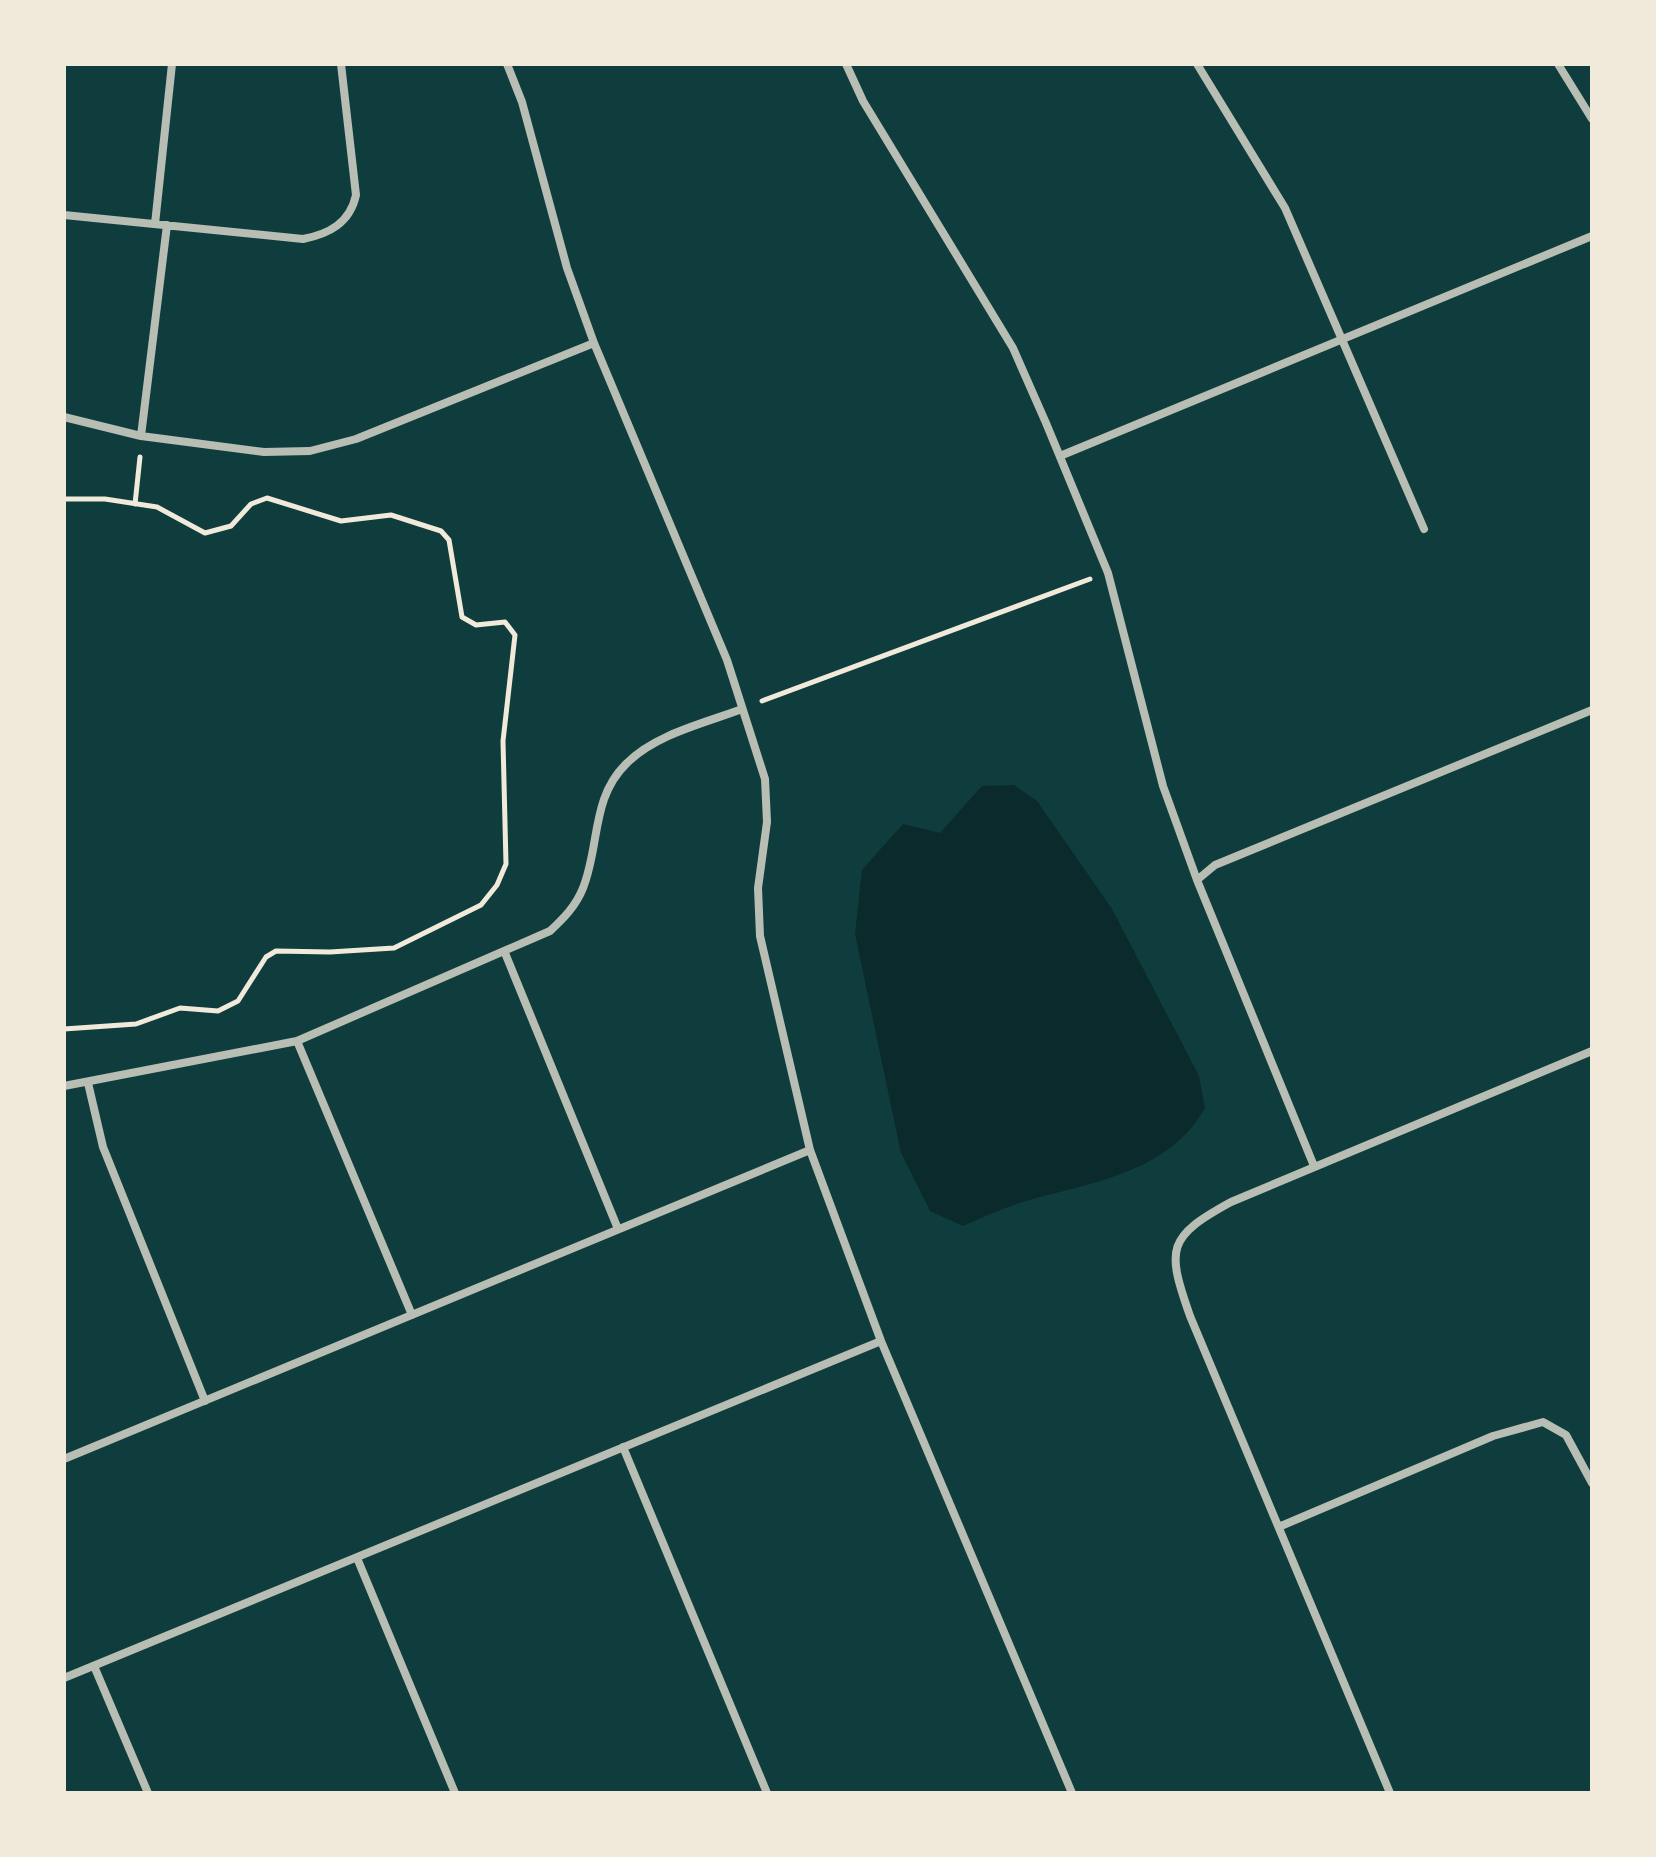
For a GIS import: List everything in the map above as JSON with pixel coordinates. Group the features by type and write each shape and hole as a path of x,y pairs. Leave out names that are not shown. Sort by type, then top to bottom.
{"street":[{"path":"155,224 172,64"},
{"path":"64,215 303,239 319,236 341,223 356,195 341,64"},
{"path":"507,64 522,102 567,268 594,343 694,578 742,709 766,790 766,833 758,888 760,936 810,1150 881,1341 1072,1793"},
{"path":"846,64 863,101 1013,348 1060,456 1108,573 1163,786 1197,880 1314,1166"},
{"path":"1197,64 1285,208 1424,529"},
{"path":"1558,64 1592,119"},
{"path":"141,436 167,225"},
{"path":"1060,456 1592,236"},
{"path":"64,417 141,436 275,452 333,446 594,343"},
{"path":"64,1086 297,1041 550,931 575,903 584,887 606,791 625,764 654,743 742,709"},
{"path":"1197,880 1215,865 1592,710"},
{"path":"505,953 618,1229"},
{"path":"297,1041 412,1315"},
{"path":"1390,1793 1281,1526 1190,1316 1175,1262 1178,1244 1192,1223 1314,1166 1592,1051"},
{"path":"88,1083 103,1147 205,1401"},
{"path":"64,1459 810,1150"},
{"path":"64,1678 881,1341"},
{"path":"1281,1526 1493,1436 1543,1422 1566,1435 1592,1483"},
{"path":"623,1447 767,1793"},
{"path":"357,1558 455,1793"},
{"path":"94,1666 148,1793"}],"path":[{"path":"135,504 141,436"},
{"path":"64,499 135,504 169,511 186,525 205,533 231,526 251,504 267,498 341,521 391,515 441,531 449,540 462,617 476,625 505,622 515,635 503,741 506,864 497,885 481,905 394,948 276,951 266,957 238,1001 218,1011 180,1008 136,1024 64,1029"},
{"path":"742,709 1108,573"}],"water":[{"path":"1014,785 1037,801 1112,909 1199,1076 1205,1108 1189,1130 1150,1161 1102,1180 1018,1203 963,1226 930,1211 901,1153 855,934 862,870 903,824 940,833 982,786"}]}
